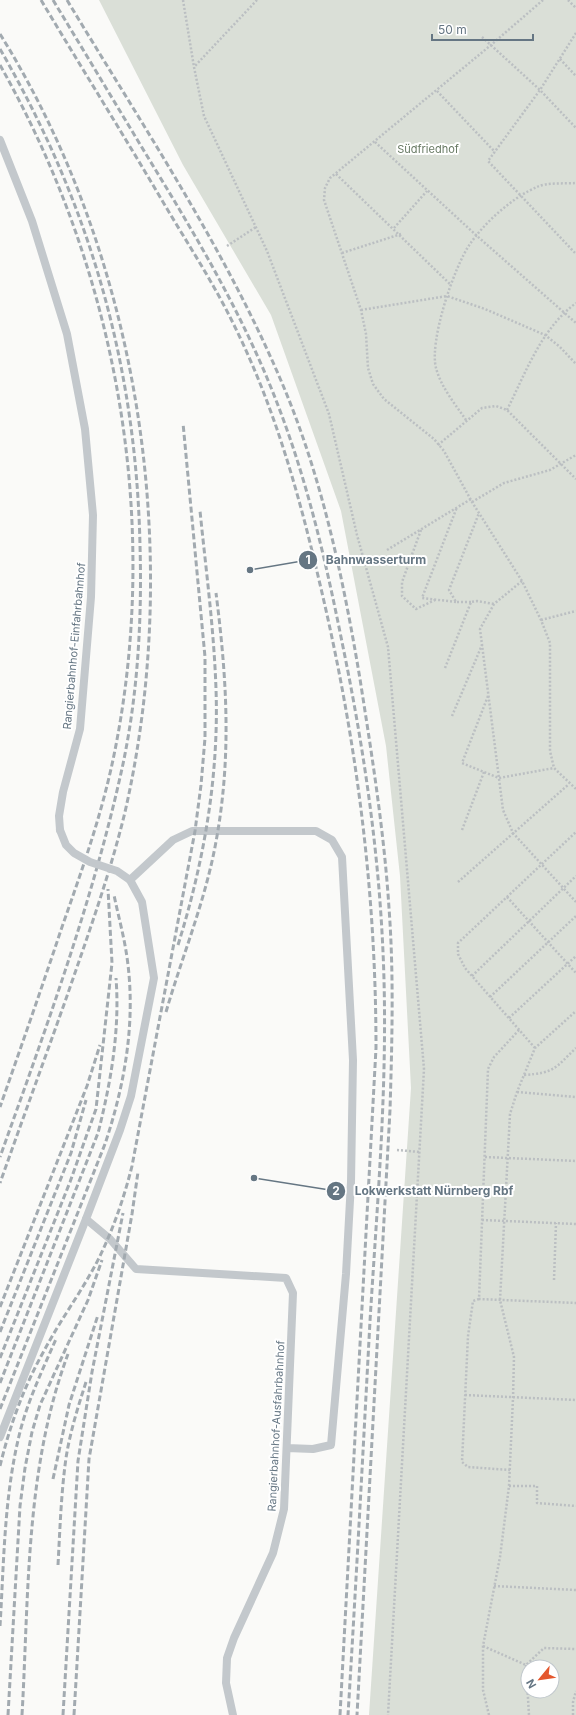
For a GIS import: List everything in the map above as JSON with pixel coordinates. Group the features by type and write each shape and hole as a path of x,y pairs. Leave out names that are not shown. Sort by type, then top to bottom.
{"lane":[{"name":"Rangierbahnhof-Einfahrbahnhof","path":"0,140 32,221 67,334 85,429 93,515 92,597 80,729 63,792 59,816 60,830 66,845 74,853 90,862 117,871 130,880"},
{"path":"0,1437 86,1219 120,1130 131,1096 154,978 142,902 130,880 173,840 192,831 316,831 332,840 342,857 353,1060 350,1182 346,1259 331,1445 313,1449 287,1448"},
{"name":"Rangierbahnhof-Ausfahrbahnhof","path":"86,1219 110,1239 136,1269 286,1278 293,1293 284,1509 273,1553 234,1638 227,1658 226,1683 233,1715"}],"path":[{"path":"183,0 204,116 267,251 329,414 357,534 388,647 424,1069 388,1715"},
{"path":"194,67 257,0"},
{"path":"543,0 437,91 330,178 325,188 324,200 361,310 366,334 368,368 373,384 384,399 434,439 522,581 541,620 550,643 550,751 554,768 569,784 576,789"},
{"path":"568,0 576,8"},
{"path":"576,33 540,90 488,161 576,254"},
{"path":"482,37 540,90 576,128"},
{"path":"559,59 576,76"},
{"path":"437,91 495,152"},
{"path":"375,142 427,191 576,323"},
{"path":"336,174 451,284"},
{"path":"466,420 446,392 436,368 434,346 451,284 470,244 497,214 520,195 538,186 576,183"},
{"path":"394,228 427,191"},
{"path":"227,246 256,227"},
{"path":"342,253 400,234"},
{"path":"361,310 447,296 485,309 545,335 560,347 576,364"},
{"path":"508,410 545,335 564,312 576,303"},
{"path":"438,445 482,408 496,406 508,410 563,464 576,479"},
{"path":"387,550 457,507 472,501 504,483 550,470 563,464 576,455"},
{"path":"457,507 422,598 456,602 471,602 477,600 494,604"},
{"path":"456,602 449,590 479,513"},
{"path":"421,530 402,582 402,596 416,609 436,599"},
{"path":"522,581 494,604 480,628 503,810 513,833 576,902"},
{"path":"445,668 471,602"},
{"path":"541,620 576,611"},
{"path":"452,716 482,644"},
{"path":"488,696 462,763 499,778 554,768"},
{"path":"462,830 484,772"},
{"path":"458,882 569,784"},
{"path":"535,1048 465,968 458,954 458,943 576,832"},
{"path":"472,976 576,876"},
{"path":"507,896 576,973"},
{"path":"490,997 576,916"},
{"path":"509,1018 576,956"},
{"path":"489,1715 483,1690 483,1646 500,1557 509,1486 513,1398 514,1357 500,1300 510,1114 517,1092 535,1048 576,1011"},
{"path":"479,1300 488,1069 494,1057 519,1030"},
{"path":"524,1075 545,1074 554,1069 576,1048"},
{"path":"517,1092 576,1097"},
{"path":"397,1150 420,1152"},
{"path":"485,1156 576,1161"},
{"path":"482,1220 576,1224"},
{"path":"554,1280 556,1223"},
{"path":"510,1470 468,1467 462,1462 468,1336 473,1301 500,1300 576,1303"},
{"path":"465,1395 576,1400"},
{"path":"509,1486 537,1486 537,1503 576,1506"},
{"path":"494,1586 576,1590"},
{"path":"483,1646 520,1662"},
{"path":"532,1659 544,1648 576,1649"},
{"path":"573,1715 573,1702 576,1691"},
{"path":"528,1699 529,1715"}],"green space":[{"name":"Südfriedhof","path":"99,0 576,0 576,1715 369,1715 411,1088 400,876 386,746 341,511 271,315 183,165"}],"railway":[{"path":"41,0 207,275 231,319 260,382 283,447 302,513 319,580 344,696 368,871 375,989 376,1048 340,1715"},
{"path":"53,0 173,198 223,286 253,346 266,376 299,465 323,553 358,725 365,767 379,894 385,1022 381,1150 348,1715"},
{"path":"67,0 152,138 206,231 257,327 279,376 294,412 319,487 338,564 360,679 381,822 387,879 392,958 392,1009 390,1110 357,1715"},
{"path":"0,34 48,121 87,214 117,311 137,410 148,511 150,613 142,713 125,812 119,835 106,881 83,950 0,1183"},
{"path":"0,49 32,108 59,167 83,227 102,288 118,350 129,414 137,478 140,545 138,655 132,710 123,764 98,864 68,962 0,1157"},
{"path":"0,65 40,144 74,227 100,312 119,400 130,488 133,577 128,666 114,755 109,777 98,820 84,863 0,1107"},
{"path":"0,1466 13,1421 24,1391 37,1363 98,1260 118,1214 132,1166 195,831 205,738 205,657 183,423"},
{"path":"178,945 202,850 208,818 215,754 216,689 214,645 200,511"},
{"path":"166,1012 205,889 215,847 224,782 226,751 225,688 216,593"},
{"path":"0,1358 70,1182 96,1109 112,963 108,889"},
{"path":"0,1409 105,1144 119,1094 128,1043 130,992 124,940 114,895"},
{"path":"0,1383 98,1133 107,1095 113,1056 117,1017 116,978"},
{"path":"0,1307 87,1086 100,1045"},
{"path":"0,1332 71,1153 86,1100"},
{"path":"74,1715 89,1459 138,1172"},
{"path":"63,1715 78,1461 92,1372 123,1213"},
{"path":"8,1715 20,1506 32,1432 40,1405 88,1300 102,1260"},
{"path":"53,1479 69,1405 98,1315"},
{"path":"0,1626 8,1504 15,1456 27,1408 56,1339"},
{"path":"22,1715 28,1578 36,1487 54,1398 68,1354"},
{"path":"58,1565 66,1458 72,1429 86,1382"}],"place":[{"name":"Bahnwasserturm","path":"250,570"},
{"name":"Lokwerkstatt Nürnberg Rbf","path":"254,1178"}]}
